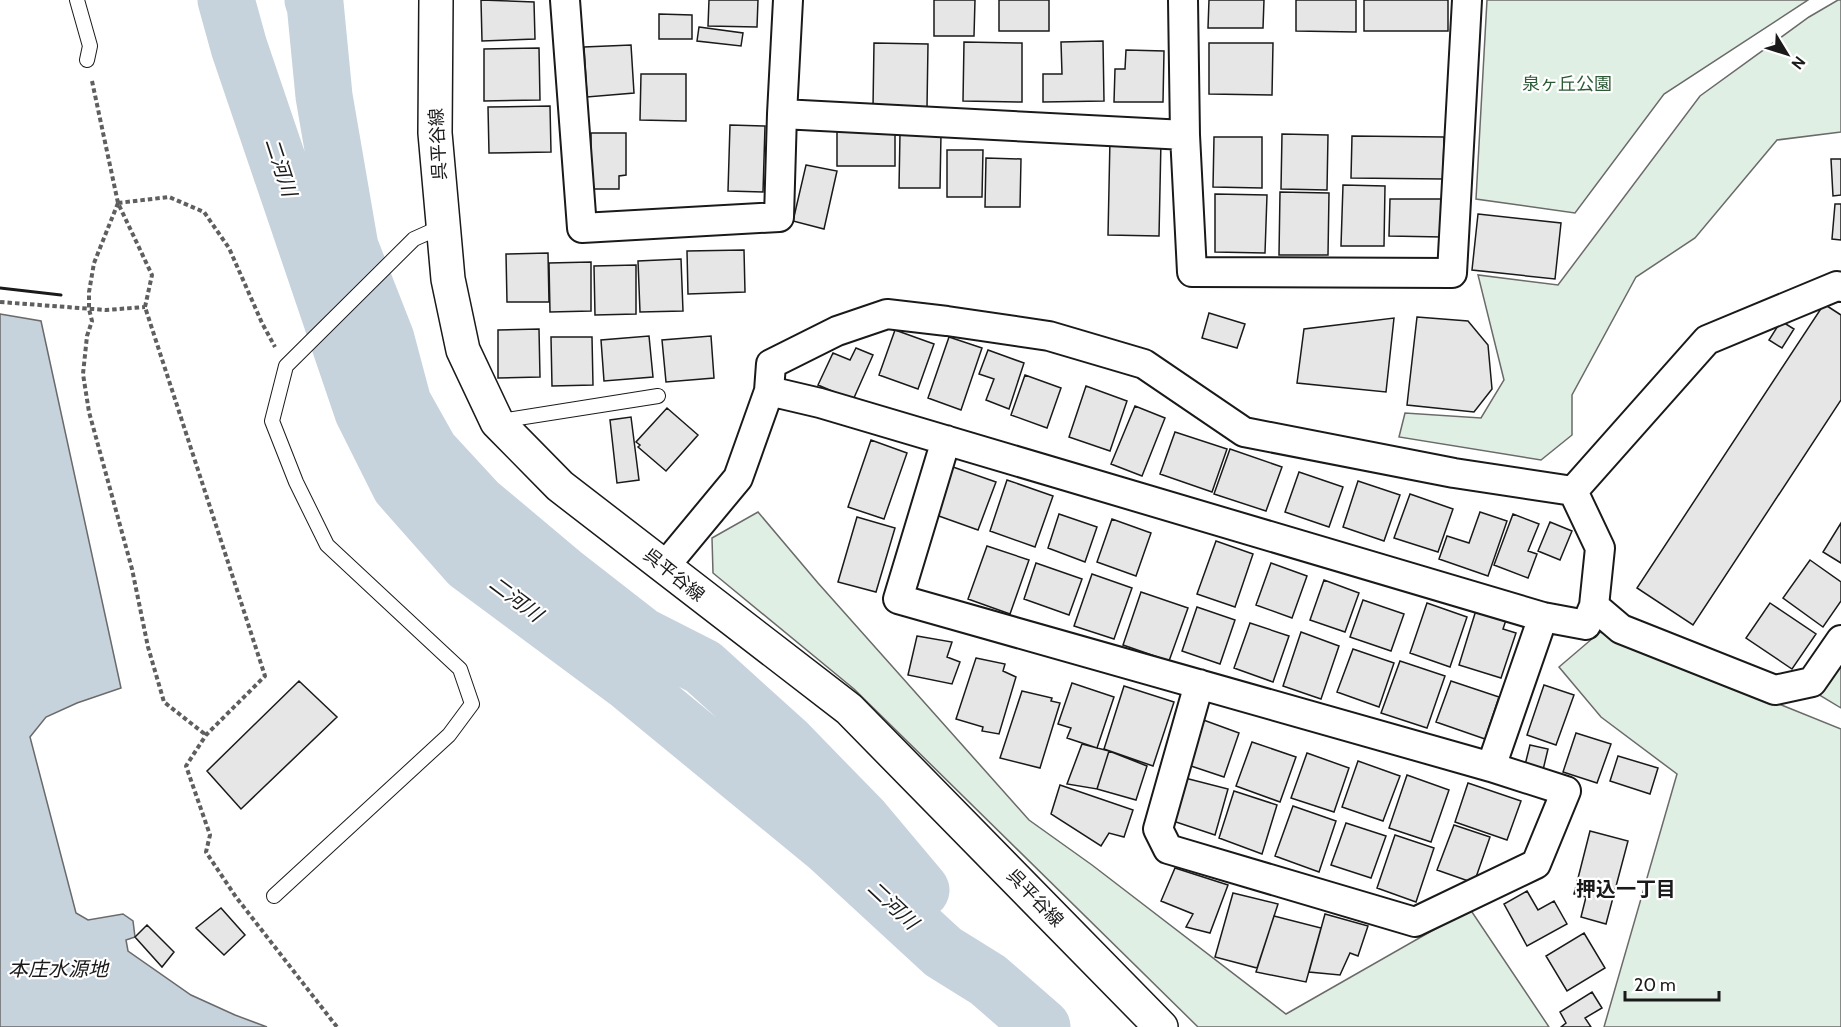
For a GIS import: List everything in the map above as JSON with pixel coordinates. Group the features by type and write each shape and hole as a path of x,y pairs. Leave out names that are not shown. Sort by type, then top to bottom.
{"main road":[{"name":"呉平谷線","path":"436,0 435,133 448,279 463,350 497,422 560,486 849,710 1161,1027"}],"street":[{"path":"565,0 582,228 779,217 788,0"},
{"path":"1183,0 1185,135 1192,272 1452,273 1467,0"},
{"path":"782,114 1185,135"},
{"path":"1573,491 1707,340 1837,286 1841,287"},
{"path":"665,566 738,478 769,391 771,364 837,331 887,314 1049,336 1144,364 1244,432 1454,473 1573,491"},
{"path":"769,391 820,403 1543,617 1586,625 1594,606 1600,548 1573,491"},
{"path":"946,440 898,599 1199,684 1491,767 1566,791 1536,864 1415,922 1168,849 1158,829 1199,684"},
{"path":"1594,606 1621,629 1775,690 1812,682 1841,640"},
{"path":"1491,767 1543,617"}],"lane":[{"path":"77,0 90,46 87,60"},
{"path":"274,896 448,735 472,704 460,669 327,545 296,482 272,422 286,366 414,239 443,226"},
{"path":"497,422 658,396"}],"path":[{"path":"87,60 118,203 152,275 145,307 265,676 206,735 186,766 210,835 206,852 236,897 337,1027"},
{"path":"118,203 169,197 204,212 228,248 261,323 286,366"},
{"path":"118,203 94,262 89,309 92,321 87,336 84,374 89,412 132,569 148,647 164,702 206,735"},
{"path":"0,302 89,309 145,307"}],"green space":[{"name":"泉ヶ丘公園","path":"1487,0 1808,0 1664,94 1575,213 1476,199"},
{"path":"1841,0 1841,132 1777,140 1695,238 1636,277 1572,395 1572,435 1541,460 1399,437 1405,413 1481,418 1504,380 1478,275 1558,285 1700,96 1809,17"},
{"path":"758,512 818,583 1029,820 1092,865 1286,1014 1470,909 1549,1027 1198,1027 854,689 713,573 712,538"},
{"path":"1600,632 1841,729 1841,1027 1604,1027 1677,774 1601,717 1559,667"},
{"path":"1841,657 1841,708 1816,693"}],"water":[{"name":"本庄水源地","path":"0,314 41,321 121,688 77,703 46,717 30,737 76,913 88,920 123,914 133,921 135,937 126,940 128,951 191,995 267,1027 0,1027"}],"building":[{"path":"481,0 534,2 535,39 482,41"},
{"path":"709,0 758,0 757,27 708,26"},
{"path":"934,0 975,0 974,36 934,36"},
{"path":"999,0 1049,0 1049,31 999,31"},
{"path":"1209,0 1264,0 1263,28 1208,28"},
{"path":"1296,0 1356,0 1356,32 1296,31"},
{"path":"1364,0 1448,0 1448,31 1364,31"},
{"path":"659,14 692,15 692,39 659,39"},
{"path":"699,27 743,33 741,46 697,41"},
{"path":"1103,41 1104,101 1043,102 1043,74 1062,74 1061,42"},
{"path":"964,42 1022,43 1022,102 963,101"},
{"path":"874,43 928,44 927,108 873,107"},
{"path":"1209,43 1273,43 1272,95 1209,94"},
{"path":"631,45 634,93 587,97 584,47"},
{"path":"539,48 540,100 484,101 484,49"},
{"path":"1126,50 1164,51 1163,102 1114,102 1115,69 1125,69"},
{"path":"641,74 686,74 686,121 640,120"},
{"path":"550,106 551,152 489,153 488,107"},
{"path":"730,125 765,126 763,192 728,191"},
{"path":"837,129 895,130 895,166 837,166"},
{"path":"591,133 626,133 626,175 619,176 619,189 591,189"},
{"path":"900,133 941,134 940,188 899,188"},
{"path":"1282,134 1328,135 1327,190 1281,189"},
{"path":"1352,136 1444,137 1443,179 1351,178"},
{"path":"1214,137 1262,137 1262,188 1213,187"},
{"path":"1110,139 1161,140 1159,236 1108,235"},
{"path":"947,150 983,150 982,197 947,197"},
{"path":"986,158 1021,159 1020,207 985,207"},
{"path":"1831,159 1841,159 1841,195 1833,196"},
{"path":"806,165 837,171 824,229 793,221"},
{"path":"1343,185 1385,186 1384,246 1341,246"},
{"path":"1280,192 1329,193 1328,255 1279,255"},
{"path":"1215,194 1267,195 1265,253 1215,252"},
{"path":"1390,199 1444,199 1443,237 1389,236"},
{"path":"1835,204 1841,204 1841,240 1832,239"},
{"path":"1478,214 1561,223 1555,279 1472,270"},
{"path":"744,250 745,292 688,294 687,251"},
{"path":"548,253 549,302 507,302 506,254"},
{"path":"681,259 683,311 640,312 638,261"},
{"path":"591,262 591,311 550,312 549,263"},
{"path":"636,265 636,314 595,315 594,266"},
{"path":"1824,304 1841,315 1841,400 1693,625 1637,588"},
{"path":"1209,313 1245,324 1237,348 1202,338"},
{"path":"1417,317 1468,321 1488,345 1492,389 1474,412 1407,405"},
{"path":"1394,318 1386,392 1297,383 1304,329"},
{"path":"1781,321 1794,329 1782,348 1769,340"},
{"path":"539,329 540,377 498,378 498,330"},
{"path":"895,330 934,344 918,389 879,375"},
{"path":"649,336 653,377 604,381 601,340"},
{"path":"711,336 714,378 666,382 662,340"},
{"path":"551,337 592,337 593,385 552,386"},
{"path":"949,337 982,348 961,410 928,398"},
{"path":"856,348 873,355 853,400 818,385 833,353 850,360"},
{"path":"988,350 1024,363 1009,409 986,400 994,379 979,374"},
{"path":"1025,375 1061,388 1047,428 1011,415"},
{"path":"1086,386 1127,401 1110,451 1069,437"},
{"path":"1135,406 1165,418 1142,476 1111,464"},
{"path":"667,408 698,435 666,471 638,447 640,445 636,442"},
{"path":"631,417 639,480 617,483 610,420"},
{"path":"1175,432 1227,449 1212,492 1160,474"},
{"path":"871,440 907,453 884,519 848,507"},
{"path":"1230,449 1282,467 1266,511 1214,494"},
{"path":"953,467 996,482 978,530 936,515"},
{"path":"1299,472 1343,487 1329,527 1285,512"},
{"path":"1007,480 1053,496 1035,547 990,531"},
{"path":"1358,481 1400,495 1384,541 1343,527"},
{"path":"1410,494 1453,509 1438,552 1394,538"},
{"path":"1480,512 1507,521 1488,576 1439,559 1447,536 1469,543"},
{"path":"1059,514 1097,527 1085,562 1048,548"},
{"path":"1513,514 1539,524 1528,551 1537,554 1528,578 1494,565"},
{"path":"857,517 895,528 876,592 838,582"},
{"path":"1112,519 1151,533 1136,576 1097,562"},
{"path":"1550,522 1572,531 1560,560 1538,551"},
{"path":"1841,523 1841,563 1823,552"},
{"path":"1216,541 1253,554 1235,607 1197,594"},
{"path":"987,546 1029,560 1010,614 968,599"},
{"path":"1810,560 1841,582 1841,601 1823,627 1783,598"},
{"path":"1036,563 1082,579 1069,615 1024,599"},
{"path":"1271,563 1307,576 1292,618 1256,605"},
{"path":"1092,574 1132,588 1114,639 1074,626"},
{"path":"1324,580 1359,593 1345,632 1310,620"},
{"path":"1141,592 1188,608 1169,661 1123,645"},
{"path":"1363,600 1404,614 1391,651 1350,637"},
{"path":"1427,603 1467,617 1450,667 1410,653"},
{"path":"1770,603 1816,634 1792,669 1746,638"},
{"path":"1197,607 1235,620 1220,664 1182,651"},
{"path":"1477,607 1507,617 1503,629 1516,633 1501,678 1459,665"},
{"path":"1250,623 1289,636 1273,682 1234,668"},
{"path":"1301,632 1339,646 1321,699 1283,686"},
{"path":"917,636 952,642 947,657 960,662 952,684 908,675"},
{"path":"1353,649 1394,663 1379,707 1337,692"},
{"path":"976,658 1005,664 1003,671 1016,677 999,734 982,731 983,727 956,719"},
{"path":"1400,661 1445,676 1427,728 1381,713"},
{"path":"299,681 337,717 241,809 207,771"},
{"path":"1451,681 1499,697 1485,739 1436,722"},
{"path":"1072,683 1114,697 1097,748 1067,738 1071,728 1058,724"},
{"path":"1544,685 1574,695 1556,745 1527,735"},
{"path":"1124,686 1174,702 1153,766 1104,749"},
{"path":"1022,691 1052,698 1051,701 1060,703 1040,768 1000,758"},
{"path":"1198,718 1239,733 1224,777 1182,763"},
{"path":"1576,733 1611,744 1597,783 1563,772"},
{"path":"1252,742 1296,757 1280,802 1236,786"},
{"path":"1082,744 1109,751 1097,789 1067,784"},
{"path":"1530,745 1548,749 1543,770 1525,765"},
{"path":"1109,751 1147,766 1136,800 1097,789"},
{"path":"1307,753 1349,768 1334,812 1291,798"},
{"path":"1618,756 1658,768 1650,794 1610,781"},
{"path":"1358,761 1400,776 1383,821 1342,807"},
{"path":"1407,775 1449,790 1431,842 1389,828"},
{"path":"1185,778 1228,789 1215,835 1173,821"},
{"path":"1468,783 1521,801 1507,840 1455,822"},
{"path":"1060,785 1133,810 1124,837 1109,833 1101,846 1051,814"},
{"path":"1234,791 1277,805 1262,854 1219,838"},
{"path":"1293,806 1336,821 1319,872 1275,856"},
{"path":"1346,823 1386,836 1371,878 1331,865"},
{"path":"1454,825 1490,837 1474,883 1437,870"},
{"path":"1590,831 1628,841 1606,924 1581,917 1586,897 1574,894"},
{"path":"1395,835 1434,848 1416,902 1377,888"},
{"path":"1175,868 1228,885 1210,933 1186,927 1193,914 1161,901"},
{"path":"1527,891 1538,910 1554,901 1567,924 1527,946 1504,904"},
{"path":"1233,893 1278,904 1257,968 1215,957"},
{"path":"221,908 245,935 224,955 196,928"},
{"path":"1325,914 1368,926 1358,956 1350,953 1340,975 1309,972"},
{"path":"1274,916 1321,928 1306,982 1256,972"},
{"path":"147,925 174,952 162,967 135,937"},
{"path":"1584,933 1605,968 1567,991 1546,956"},
{"path":"1592,992 1602,1008 1585,1018 1591,1027 1561,1027 1566,1023 1560,1012"}],"waterway":[{"name":"二河川","path":"226,0 239,47 363,412 400,486 468,563 627,681 829,847 943,952 988,980 1042,1027"},
{"path":"313,0 324,96 350,247 386,339 403,403 430,451 478,503 565,576 642,636 703,667 787,743 863,821 921,890"}],"wall":[{"path":"0,288 61,295"}],"district":[{"name":"押込一丁目","path":"1626,889"}]}
